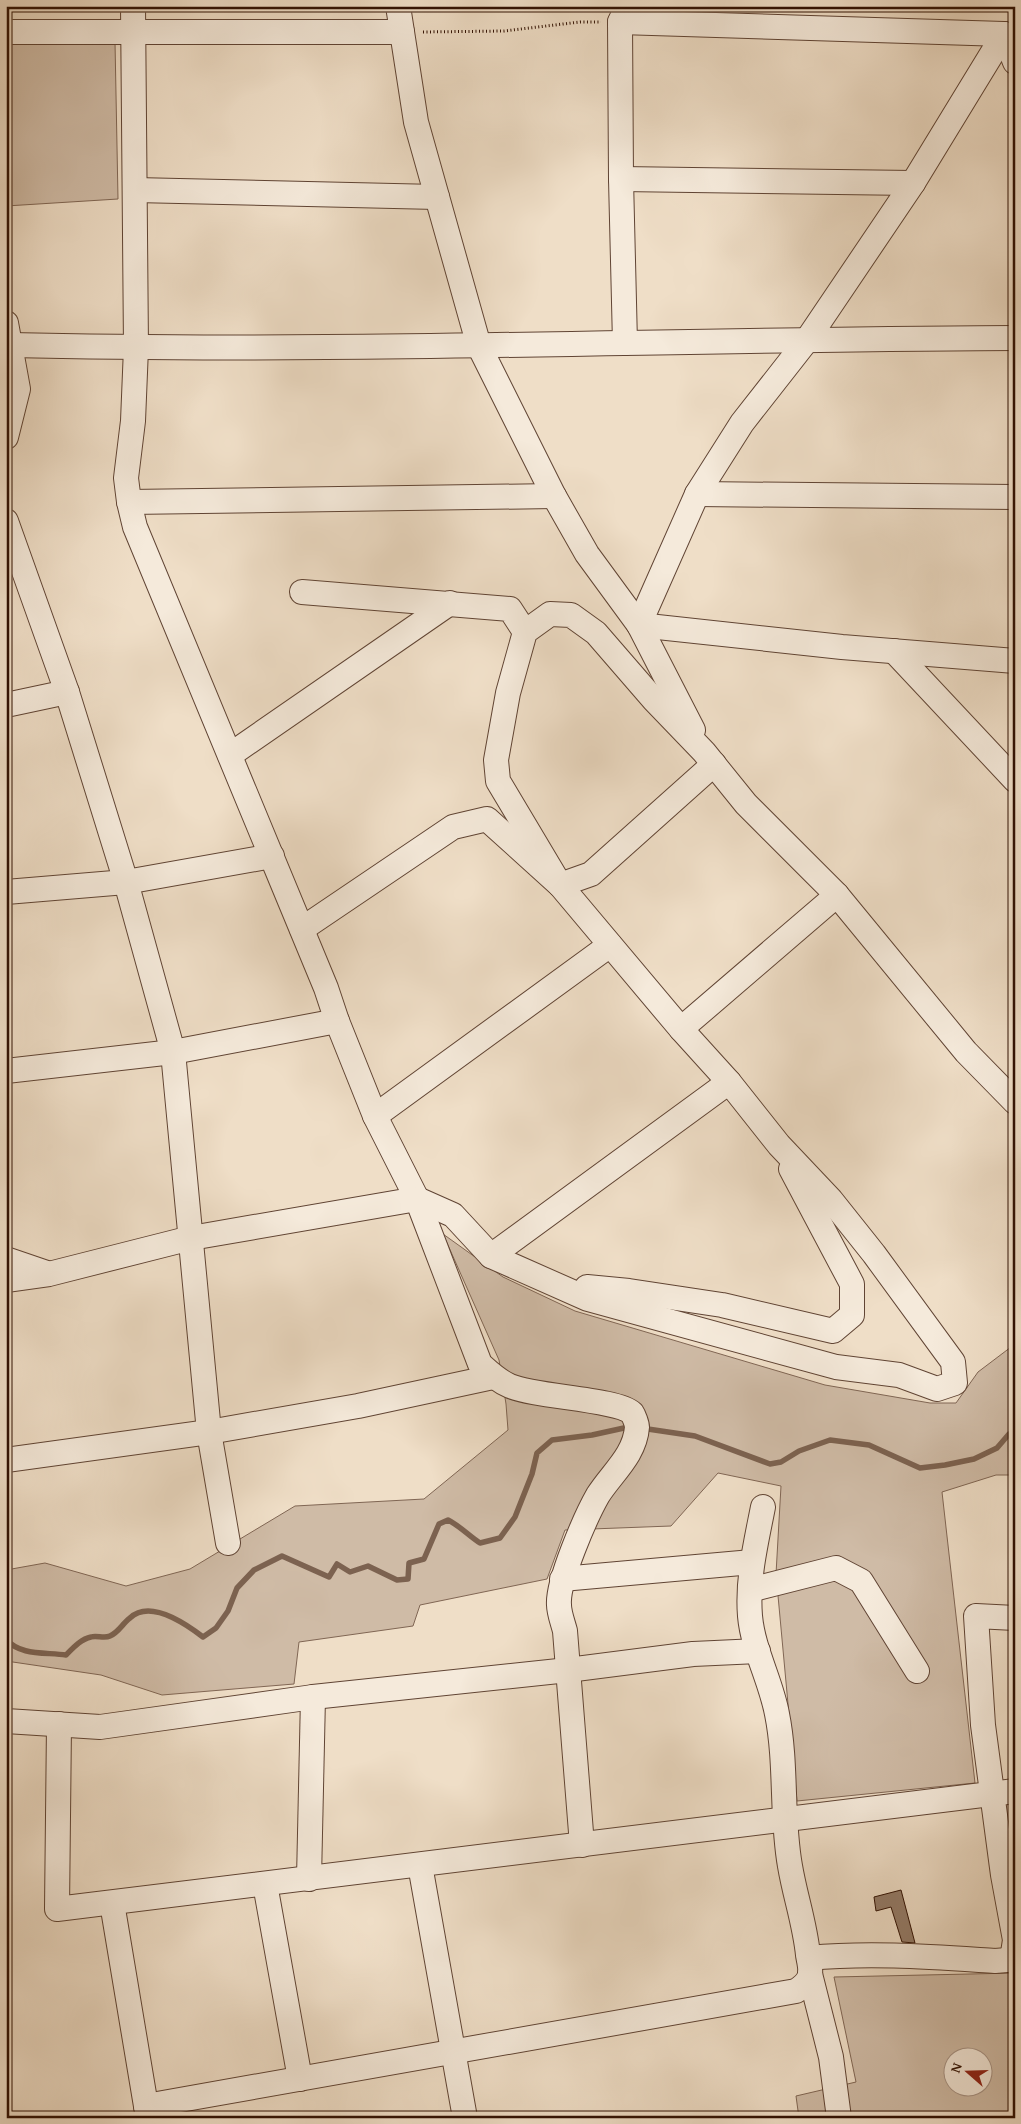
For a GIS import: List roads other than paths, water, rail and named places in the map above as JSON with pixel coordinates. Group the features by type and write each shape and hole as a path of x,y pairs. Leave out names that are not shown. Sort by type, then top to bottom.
{"street":[{"path":"133,6 136,348 133,421 126,478 135,527 302,929 375,1116 416,1199 480,1364 494,1377 511,1386 531,1393 617,1406 632,1413 638,1425 634,1445 598,1496 562,1579 559,1604 565,1631 582,1845"},
{"path":"398,6 416,122 479,346 554,496 586,554 639,625 709,758"},
{"path":"626,343 621,179 624,14 1004,34"},
{"path":"6,32 402,32"},
{"path":"1004,34 1015,62"},
{"path":"639,625 697,494 742,423 807,340 913,183 1004,34"},
{"path":"621,179 913,183"},
{"path":"135,190 436,197"},
{"path":"6,437 18,389 8,334 136,348 479,346 1015,338"},
{"path":"697,494 1015,497"},
{"path":"129,502 554,496"},
{"path":"6,521 66,692 126,882 174,1052 208,1432 228,1542"},
{"path":"302,592 510,609 525,632"},
{"path":"230,755 450,603"},
{"path":"560,885 498,781 496,760 508,694 525,632 550,614 571,615 596,633 654,700 709,758 746,804 837,895 966,1052 1015,1102"},
{"path":"639,625 894,651 1015,661"},
{"path":"894,651 1015,780"},
{"path":"6,705 66,692"},
{"path":"560,885 591,874 709,758"},
{"path":"6,1280 49,1274 191,1238 416,1199 453,1215 491,1256 588,1299 836,1367 899,1375 937,1389 955,1383 953,1362 874,1254 831,1200 779,1145 729,1082 680,1030 560,885 487,819 452,827 302,929"},
{"path":"6,892 126,882 272,856"},
{"path":"680,1030 837,895"},
{"path":"375,1116 610,945"},
{"path":"6,1071 174,1052 337,1021"},
{"path":"491,1256 729,1082"},
{"path":"557,1285 629,1291 722,1305 833,1331 852,1315 852,1284 779,1145"},
{"path":"6,1258 49,1274"},
{"path":"6,1460 208,1432 358,1406 494,1377"},
{"path":"763,1507 752,1562 750,1617 758,1651 778,1715 784,1820 790,1866 807,1936 809,1966 831,2057 839,2118"},
{"path":"562,1579 752,1562"},
{"path":"750,1590 836,1568 845,1572 861,1581 917,1671"},
{"path":"809,1966 840,1955 1011,1960 1015,1940 1003,1876 1004,1793 983,1725 976,1616 1015,1618"},
{"path":"6,1721 100,1727 313,1697 568,1670 693,1654 758,1651"},
{"path":"309,1878 313,1697"},
{"path":"59,1724 57,1909 1004,1793"},
{"path":"420,1865 465,2118"},
{"path":"265,1884 300,2079"},
{"path":"112,1903 147,2112 300,2079 796,1991 805,1984 809,1966"}],"waterway":[{"path":"6,1639 18,1648 26,1651 66,1655 77,1644 87,1638 110,1636 130,1618 138,1613 147,1611 157,1612 178,1620 203,1637 216,1628 228,1611 237,1588 254,1570 282,1556 329,1577 337,1564 350,1572 368,1566 397,1580 408,1579 409,1563 424,1559 439,1524 448,1520 480,1543 500,1538 515,1517 532,1474 537,1453 552,1440 632,1428"},
{"path":"641,1428 695,1436 770,1464 781,1462 799,1451 830,1440 869,1445 920,1468 974,1459 997,1448 1009,1434 1015,1434"}]}
